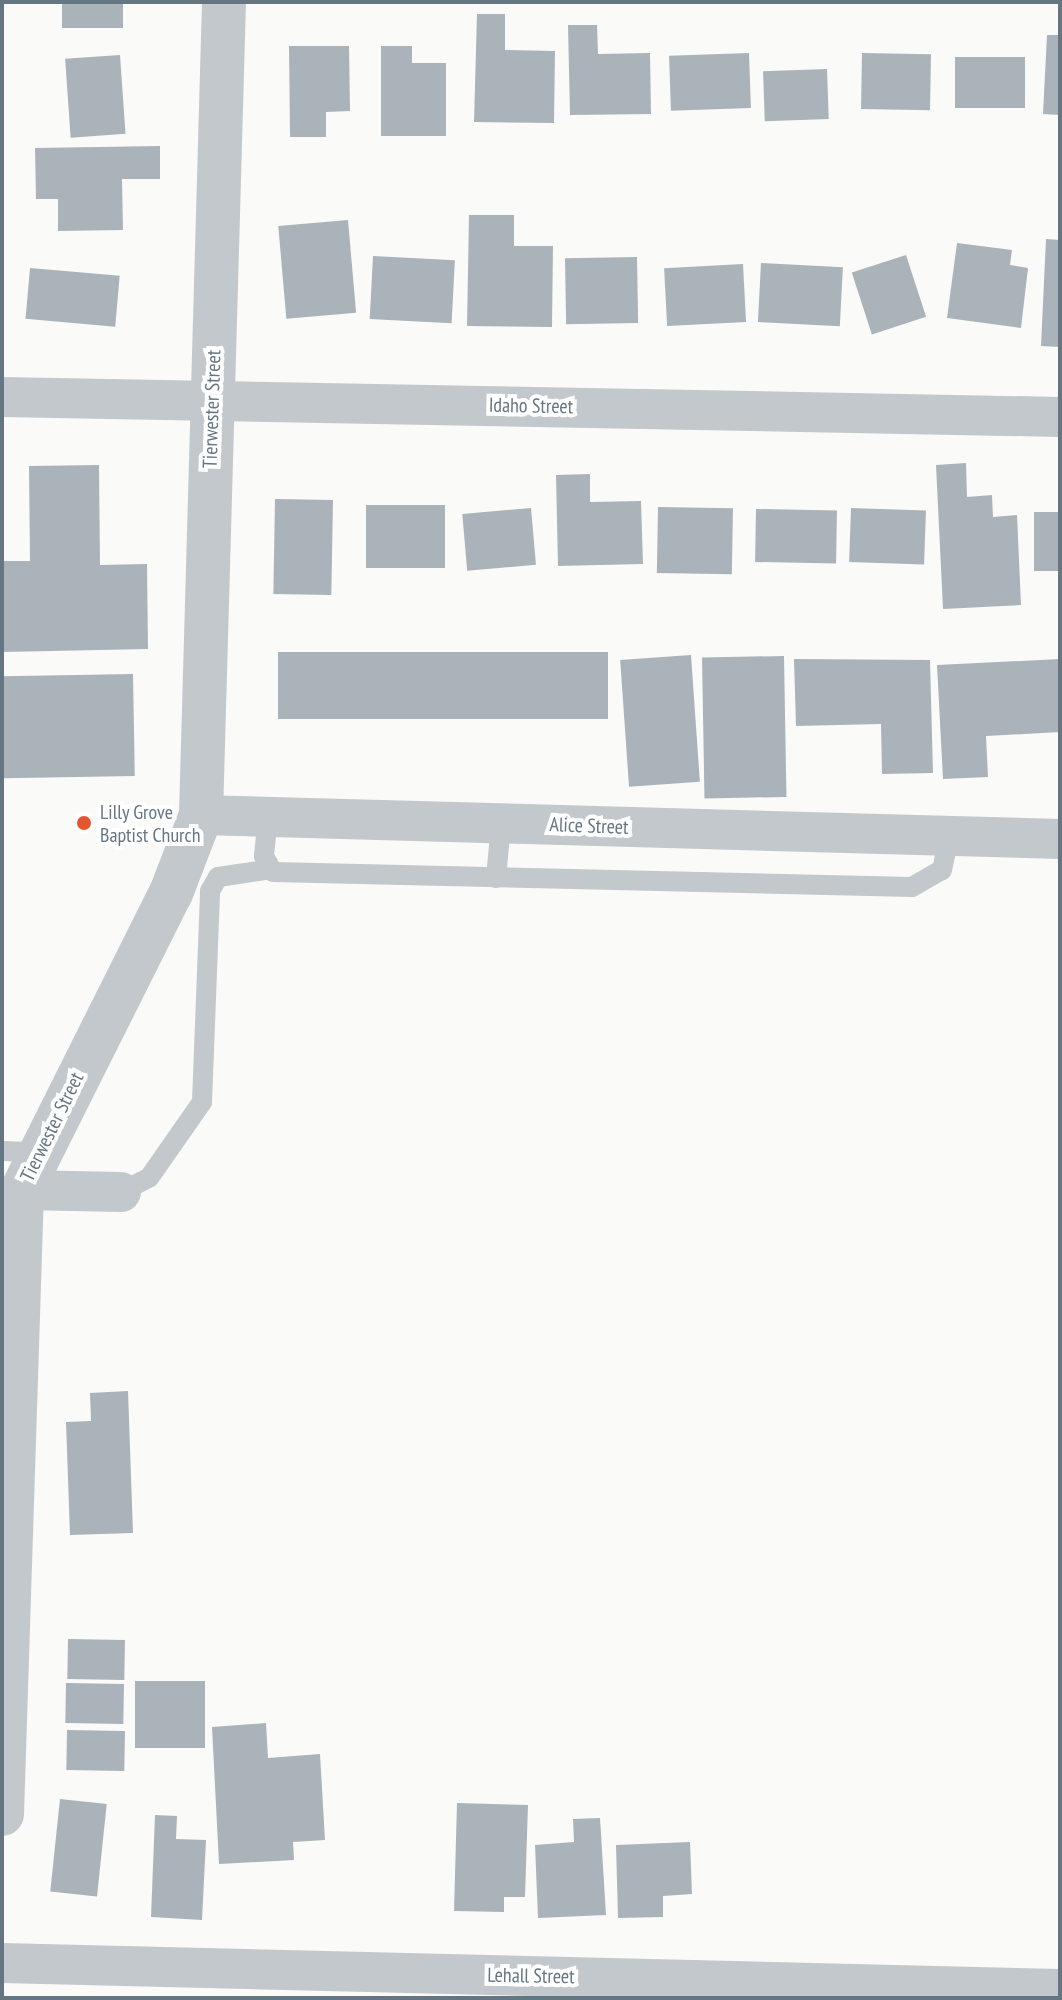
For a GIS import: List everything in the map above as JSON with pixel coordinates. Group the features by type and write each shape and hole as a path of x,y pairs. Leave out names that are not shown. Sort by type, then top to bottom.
{"street":[{"name":"Tierwester Street","path":"2,1814 10,1280 21,1164 171,893 201,815 224,2"},
{"name":"Idaho Street","path":"2,397 1060,417"},
{"name":"Alice Street","path":"201,815 1060,839"},
{"path":"21,1164 121,1192"},
{"name":"Lehall Street","path":"2,1963 1060,1989"}],"lane":[{"path":"266,870 268,817"},
{"path":"496,878 501,824"},
{"path":"121,1192 149,1178 202,1102 210,891 218,877 266,870 912,887 942,870 949,836"}],"building":[{"path":"62,2 123,2 123,28 62,28"},
{"path":"477,14 505,14 505,50 555,51 554,123 474,122"},
{"path":"568,25 597,25 598,54 650,53 651,114 570,115"},
{"path":"1047,35 1060,35 1060,115 1043,114"},
{"path":"289,46 349,46 350,111 326,112 326,137 290,137"},
{"path":"381,46 412,46 412,63 446,63 446,136 381,136"},
{"path":"749,53 751,108 671,111 669,56"},
{"path":"862,53 931,54 930,110 861,109"},
{"path":"120,55 126,134 71,138 65,59"},
{"path":"955,57 1025,57 1025,108 955,108"},
{"path":"827,69 829,119 765,121 763,71"},
{"path":"160,146 160,179 122,179 123,230 58,231 58,199 36,199 35,148"},
{"path":"469,215 514,215 514,246 553,246 552,327 467,326"},
{"path":"348,220 356,313 286,319 278,226"},
{"path":"1046,239 1060,240 1060,347 1041,346"},
{"path":"957,243 1012,250 1010,265 1028,268 1021,328 947,318"},
{"path":"906,255 926,317 872,334 852,273"},
{"path":"373,256 455,260 452,323 370,319"},
{"path":"637,257 638,323 566,324 565,258"},
{"path":"761,263 843,267 840,326 758,322"},
{"path":"743,264 746,322 667,326 664,268"},
{"path":"30,268 120,276 115,327 26,319"},
{"path":"966,463 967,497 992,495 993,517 1017,515 1021,605 943,609 936,465"},
{"path":"99,465 100,565 147,564 148,649 2,652 2,561 30,561 29,466"},
{"path":"590,474 590,502 641,501 643,564 558,566 556,475"},
{"path":"275,499 333,500 331,595 273,594"},
{"path":"366,505 445,505 445,568 366,568"},
{"path":"658,507 733,508 732,574 657,573"},
{"path":"531,508 536,565 467,571 462,514"},
{"path":"851,508 926,511 924,565 849,562"},
{"path":"756,509 837,510 836,563 755,562"},
{"path":"1034,512 1060,512 1060,571 1034,571"},
{"path":"278,652 608,652 608,719 278,719"},
{"path":"691,655 700,782 629,787 620,660"},
{"path":"784,656 786,797 704,798 702,657"},
{"path":"794,659 930,660 933,773 882,774 881,724 796,726"},
{"path":"1060,659 1060,732 986,736 988,777 943,779 937,665"},
{"path":"133,674 135,776 4,778 2,676"},
{"path":"128,1391 133,1533 70,1535 66,1422 91,1421 90,1393"},
{"path":"68,1639 125,1640 124,1680 67,1679"},
{"path":"135,1681 205,1681 205,1748 135,1748"},
{"path":"66,1683 124,1684 123,1724 65,1723"},
{"path":"266,1723 268,1758 320,1754 325,1840 293,1842 294,1860 219,1864 212,1727"},
{"path":"67,1730 125,1731 124,1771 66,1770"},
{"path":"60,1799 107,1804 97,1896 50,1891"},
{"path":"457,1803 528,1805 525,1897 504,1897 504,1912 454,1911"},
{"path":"155,1815 177,1816 176,1839 206,1840 202,1920 151,1917"},
{"path":"600,1818 606,1915 538,1918 535,1845 574,1842 573,1819"},
{"path":"690,1842 692,1894 663,1896 663,1917 618,1918 616,1845"}],"place":[{"name":"Lilly Grove Baptist Church","path":"84,823"}]}
